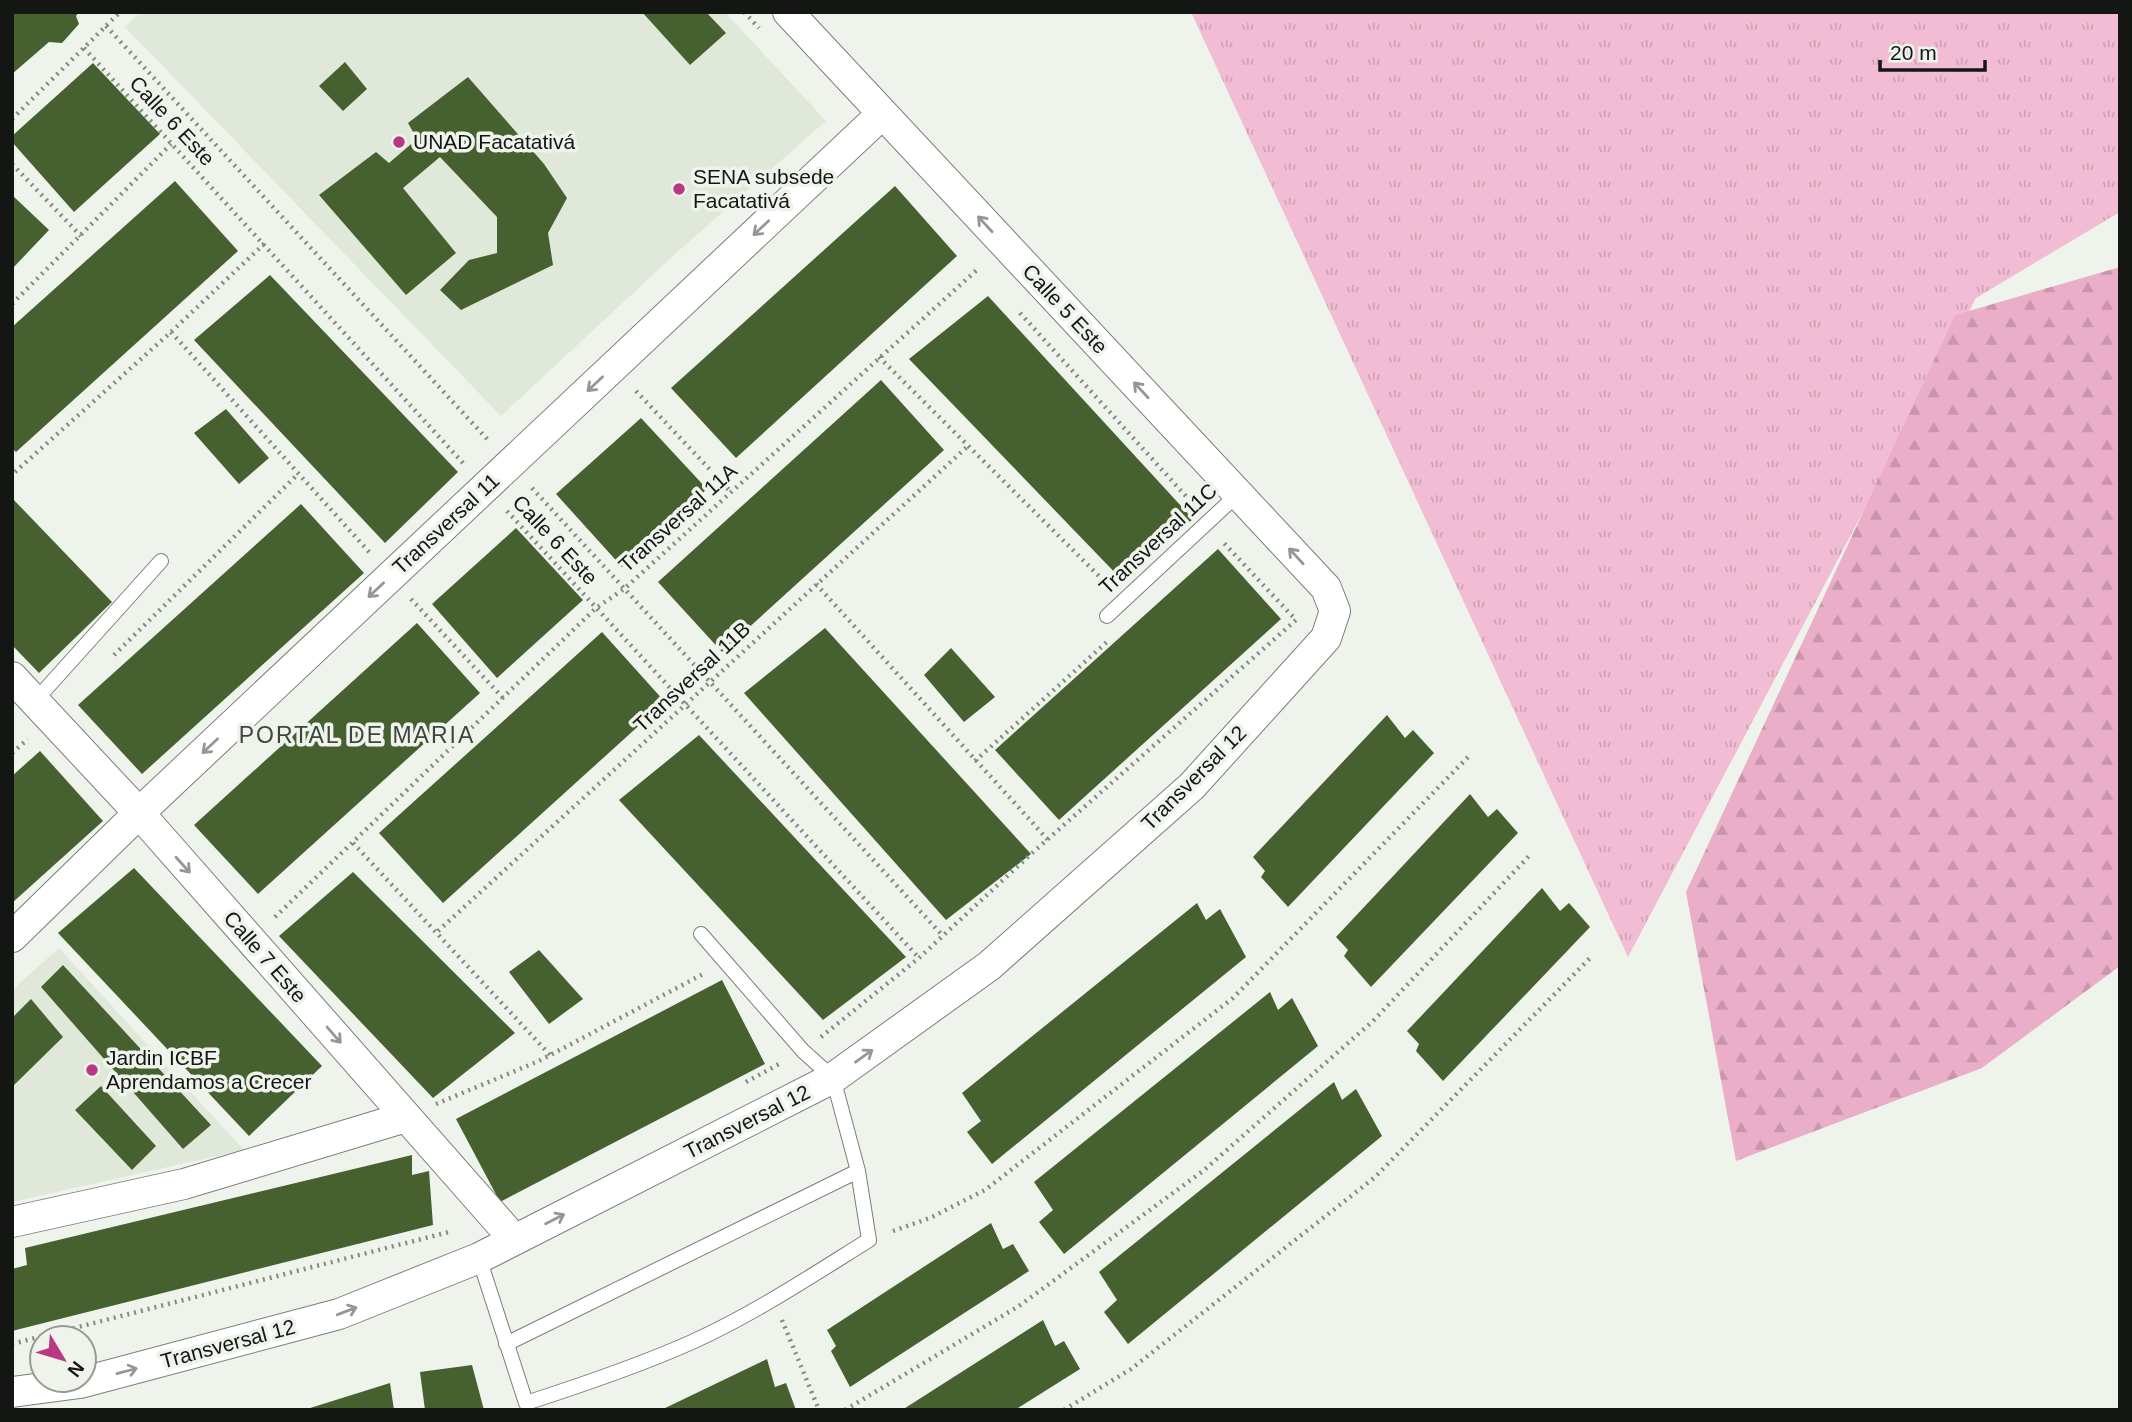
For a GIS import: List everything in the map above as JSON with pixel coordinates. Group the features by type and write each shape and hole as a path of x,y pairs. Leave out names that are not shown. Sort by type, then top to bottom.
{"street":[{"name":"Calle 5 Este","path":"788,12 1326,588 1335,611"},
{"name":"Transversal 11","path":"12,937 139,813 882,114"},
{"name":"Transversal 12","path":"12,1392 80,1383 339,1314 479,1258 506,1229 833,1078 989,966 1192,786 1326,638 1335,611"},
{"name":"Calle 7 Este","path":"12,677 139,813 506,1229"},
{"path":"12,1222 184,1184 406,1117"}],"lane":[{"name":"Transversal 11C","path":"1107,616 1238,494"},
{"path":"42,709 161,561"},
{"path":"479,1258 526,1403 611,1375 694,1341 773,1300 869,1240 858,1171 833,1078 803,1051 701,934"},
{"path":"506,1344 858,1171"}],"path":[{"path":"12,119 120,12"},
{"path":"744,12 761,31"},
{"name":"Calle 6 Este","path":"84,48 919,958"},
{"path":"12,304 171,144"},
{"path":"12,164 81,236"},
{"path":"15,472 172,332 265,243"},
{"path":"970,257 988,278"},
{"name":"Transversal 11A","path":"251,941 596,608 624,589 979,268"},
{"path":"744,1083 803,1051 919,958 1031,854 1049,841 1296,620 1221,540 1209,520 1016,308"},
{"path":"172,332 503,698"},
{"path":"879,357 1123,600"},
{"path":"613,367 731,492"},
{"name":"Transversal 11B","path":"438,931 968,446"},
{"path":"110,659 298,474"},
{"path":"1210,549 1221,540"},
{"path":"816,584 1049,841"},
{"path":"975,761 1118,632"},
{"path":"12,754 42,709"},
{"path":"869,1240 930,1219 985,1190 1233,998 1468,757"},
{"path":"353,843 438,931 550,1055"},
{"path":"845,1410 1019,1306 1203,1171 1373,1021 1530,855"},
{"path":"1064,1410 1131,1369 1374,1178 1591,957"},
{"path":"406,1117 550,1055 725,962"},
{"path":"12,1344 506,1229"},
{"path":"773,1300 818,1410"}],"shaded area":[{"name":"UNAD Facatativá","path":"140,12 725,12 826,121 673,256 501,416 125,27"},
{"name":"Jardin ICBF Aprendamos a Crecer","path":"59,948 244,1150 12,1202 12,990"}],"green space":[{"path":"1191,12 2120,12 2120,212 1976,298 1628,957"},
{"path":"2120,267 2120,966 1982,1068 1736,1161 1686,892 1955,315"}],"building":[{"path":"12,12 79,12 76,16 79,24 62,43 49,42 12,74"},
{"path":"642,12 706,12 726,33 690,65"},
{"path":"345,62 367,89 343,111 319,86"},
{"path":"93,63 160,134 74,212 12,142 12,136"},
{"path":"468,77 544,164 567,198 548,233 553,265 461,310 440,290 469,260 497,253 497,217 440,157 403,188 456,253 406,295 319,195 376,152 389,163 417,139 408,123"},
{"path":"175,181 238,251 16,452 12,448 12,327"},
{"path":"895,186 957,256 736,458 671,388"},
{"path":"12,195 49,230 12,269"},
{"path":"270,275 458,472 385,543 194,340"},
{"path":"988,296 1193,519 1122,580 909,359"},
{"path":"881,380 944,450 722,652 658,582"},
{"path":"226,409 269,458 239,484 194,433"},
{"path":"641,418 707,489 622,567 556,494"},
{"path":"12,498 112,602 39,673 12,645"},
{"path":"301,504 364,573 142,774 78,705"},
{"path":"516,528 583,600 497,678 432,604"},
{"path":"1218,549 1281,619 1059,820 995,750"},
{"path":"417,623 480,693 258,894 194,825"},
{"path":"825,628 1031,854 946,920 744,693"},
{"path":"602,632 665,702 443,903 379,833"},
{"path":"951,648 995,697 964,722 924,675"},
{"path":"1387,715 1405,738 1413,730 1434,753 1288,907 1261,877 1265,871 1253,857"},
{"path":"699,735 906,957 823,1020 619,800"},
{"path":"40,751 103,821 12,903 12,776"},
{"path":"1470,794 1488,817 1497,809 1518,833 1371,987 1344,956 1348,950 1336,937"},
{"path":"134,868 322,1066 249,1136 58,933"},
{"path":"353,872 515,1033 433,1098 279,936"},
{"path":"1542,888 1560,911 1569,903 1590,927 1443,1081 1416,1051 1419,1044 1407,1031"},
{"path":"1197,903 1206,920 1220,909 1246,957 992,1164 967,1132 981,1121 962,1093"},
{"path":"539,950 583,999 549,1024 509,972"},
{"path":"63,965 211,1125 183,1149 41,987"},
{"path":"722,980 765,1064 500,1202 456,1119"},
{"path":"1270,992 1278,1010 1292,998 1318,1046 1064,1254 1039,1222 1053,1210 1034,1182"},
{"path":"31,999 63,1037 12,1087 12,1018"},
{"path":"1334,1082 1342,1100 1356,1089 1382,1136 1128,1344 1104,1312 1117,1300 1099,1272"},
{"path":"101,1086 156,1146 132,1170 75,1110"},
{"path":"412,1155 412,1175 429,1171 433,1225 40,1324 28,1324 28,1327 12,1331 12,1269 27,1265 25,1248"},
{"path":"991,1223 1003,1249 1013,1244 1029,1271 850,1387 831,1351 836,1346 827,1330"},
{"path":"1043,1320 1055,1346 1064,1341 1080,1369 1015,1410 902,1410"},
{"path":"767,1359 775,1387 786,1383 796,1410 661,1410"},
{"path":"472,1365 484,1410 425,1410 420,1372"},
{"path":"390,1383 394,1410 307,1410 307,1409"}],"place":[{"name":"UNAD Facatativá","path":"399,142"},
{"name":"SENA subsede Facatativá","path":"679,189"},
{"name":"Jardin ICBF Aprendamos a Crecer","path":"92,1070"}],"district":[{"name":"PORTAL DE MARIA","path":"357,735"}]}
